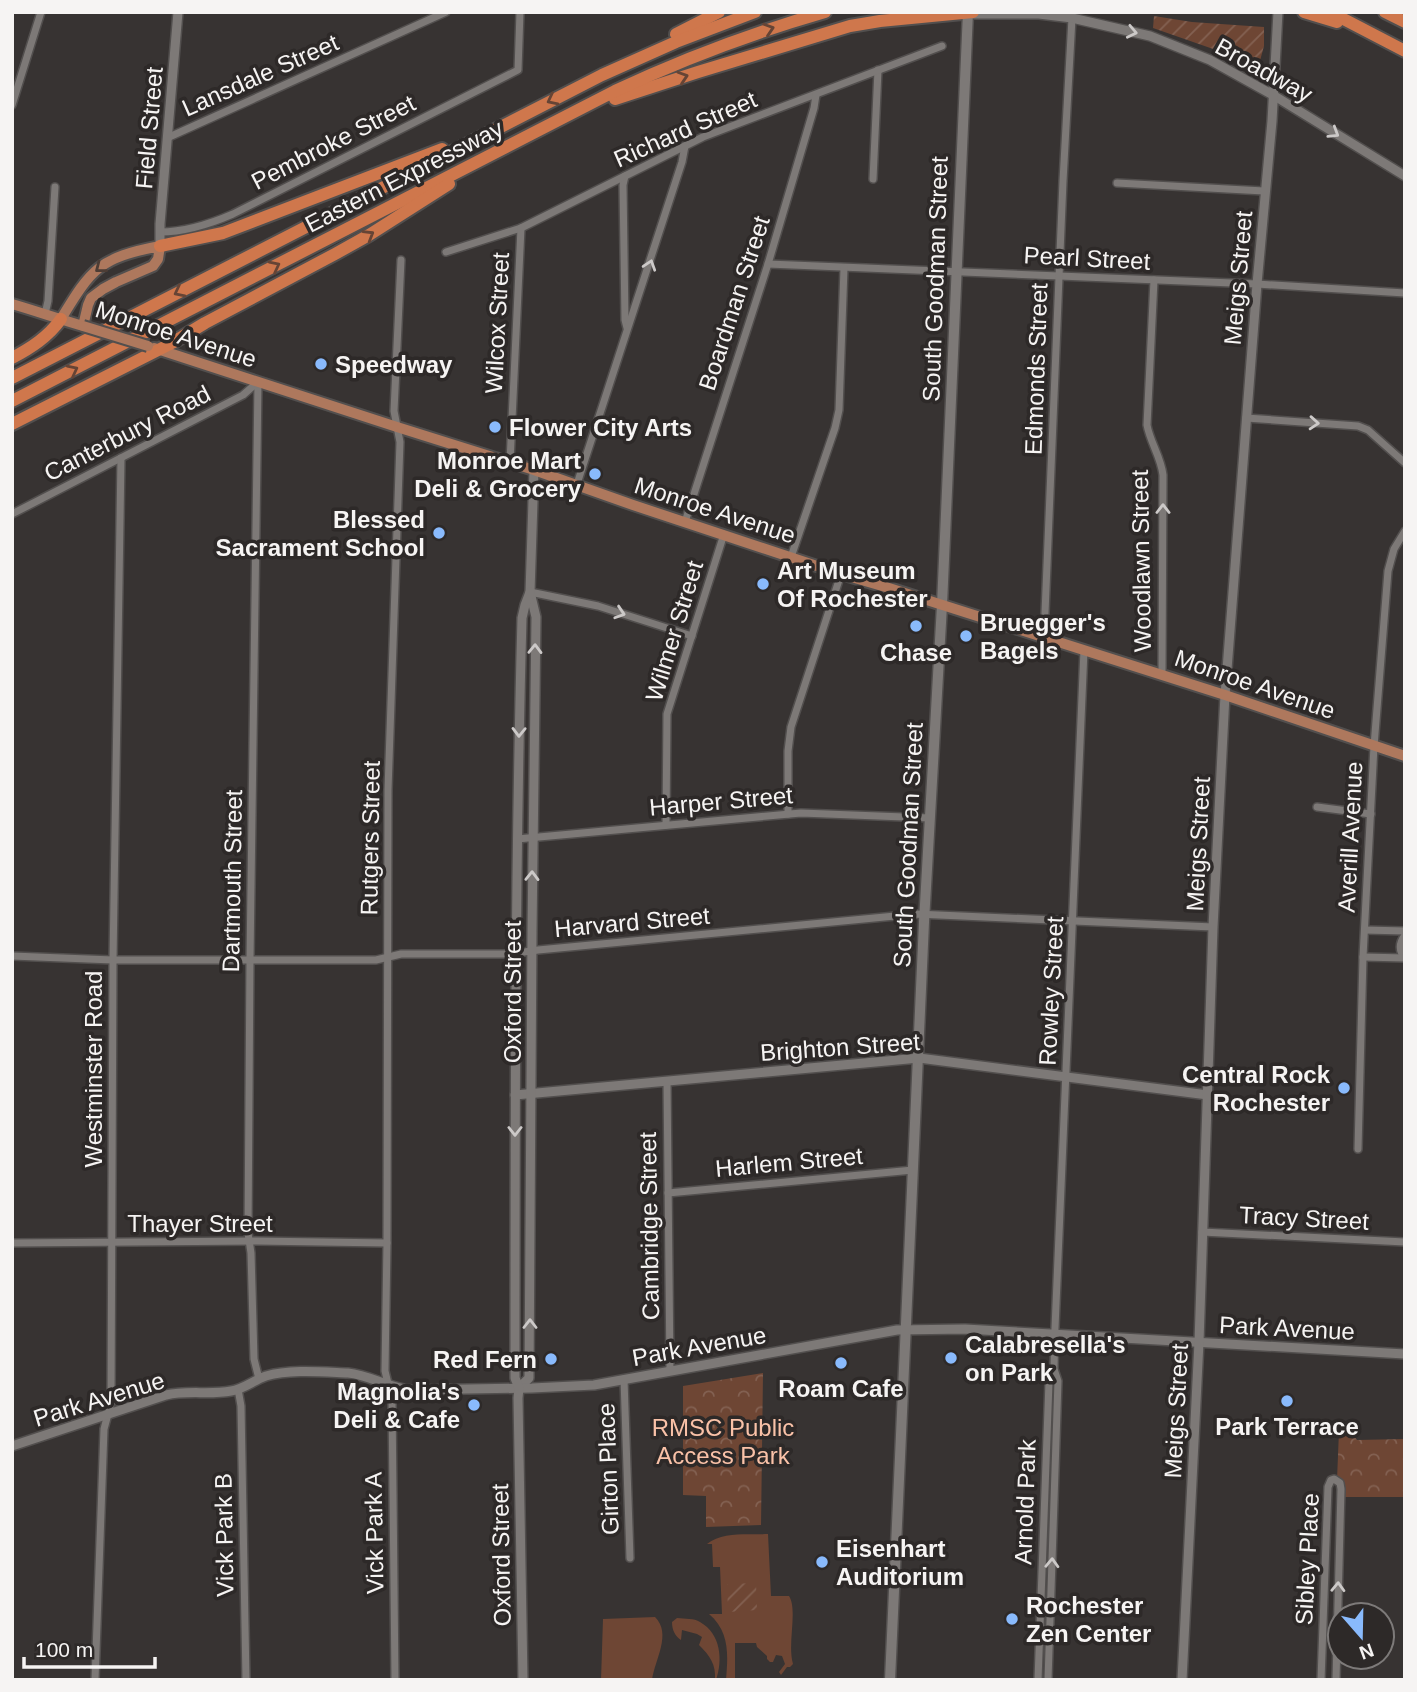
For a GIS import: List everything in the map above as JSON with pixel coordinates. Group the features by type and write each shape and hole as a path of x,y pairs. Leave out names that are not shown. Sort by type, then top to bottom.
{"highway":[{"path":"603,75 719,12"},
{"name":"Eastern Expressway","path":"12,378 603,75 676,41 755,12"},
{"name":"Eastern Expressway","path":"12,401 629,85 748,36 825,12"},
{"path":"1304,12 1374,34"},
{"path":"1330,12 1405,51"},
{"path":"572,113 850,26 969,13"},
{"path":"160,246 223,233 501,126"},
{"path":"12,424 369,235 514,143"},
{"path":"12,358 40,341 61,319"}],"main road":[{"name":"South Goodman Street","path":"890,1680 969,13"},
{"path":"61,319 84,282 101,266 122,255 160,246 158,259 153,266 111,284 92,298 83,326"},
{"name":"Monroe Avenue","path":"12,304 578,484 841,574 1225,695 1405,757"}],"street":[{"path":"12,106 41,12"},
{"name":"Field Street","path":"160,246 178,12"},
{"name":"Lansdale Street","path":"167,138 446,12"},
{"name":"Pembroke Street","path":"159,232 202,226 233,214 518,69 520,12"},
{"name":"Meigs Street","path":"1182,1680 1199,1342 1213,927 1225,695 1278,12"},
{"name":"Broadway","path":"969,13 1022,13 1072,19 1150,36 1210,60 1273,95 1405,176"},
{"name":"Edmonds Street","path":"1044,637 1072,19"},
{"name":"Richard Street","path":"446,252 521,228 702,137 943,46"},
{"path":"873,179 878,70"},
{"name":"Boardman Street","path":"685,522 768,264 816,95"},
{"path":"578,484 633,318 685,146"},
{"path":"625,176 625,320 628,329"},
{"path":"1117,183 1264,191"},
{"path":"45,314 55,187"},
{"name":"Wilcox Street","path":"510,462 521,228"},
{"name":"Rutgers Street","path":"388,1386 385,1371 388,790 400,442 394,411 401,260"},
{"name":"Pearl Street","path":"768,264 1059,275 1405,293"},
{"path":"791,557 835,428 844,268"},
{"name":"Woodlawn Street","path":"1154,280 1147,425 1163,475 1162,675"},
{"name":"Canterbury Road","path":"12,514 243,395 258,382"},
{"name":"Dartmouth Street","path":"258,382 248,1220 254,1359 259,1379"},
{"path":"1246,418 1358,426 1368,430 1405,463"},
{"name":"Westminster Road","path":"95,1680 104,1429 111,1403 113,960 121,458"},
{"name":"Oxford Street","path":"519,1388 529,1378 536,617 530,592 534,470"},
{"name":"Averill Avenue","path":"1359,1149 1364,930 1374,747 1388,571 1394,549 1405,531"},
{"name":"Wilmer Street","path":"666,825 667,714 724,534"},
{"path":"788,814 788,751 791,727 841,574"},
{"path":"530,592 598,606 692,636"},
{"name":"Oxford Street","path":"523,1680 519,1388 515,1378 515,1095 522,618 530,592"},
{"name":"Rowley Street","path":"1055,1334 1084,650"},
{"path":"1317,807 1371,814"},
{"name":"Harper Street","path":"517,839 801,813 930,818"},
{"name":"Harvard Street","path":"12,956 113,960 376,960 401,954 516,953 925,914 1213,927"},
{"path":"1364,930 1405,933 1399,946 1405,958"},
{"path":"1363,957 1405,958"},
{"name":"Brighton Street","path":"515,1095 919,1058 1208,1095"},
{"name":"Cambridge Street","path":"667,1080 670,1370"},
{"name":"Harlem Street","path":"668,1193 913,1170"},
{"name":"Tracy Street","path":"1202,1232 1405,1242"},
{"name":"Thayer Street","path":"12,1243 387,1243"},
{"name":"Park Avenue","path":"12,1447 171,1394 226,1392 282,1373 345,1373 368,1377 388,1386 415,1390 587,1385 906,1329 957,1329 1405,1354"},
{"name":"Arnold Park","path":"1048,1680 1058,1381 1054,1369 1055,1334"},
{"name":"Arnold Park","path":"1038,1680 1049,1381 1054,1369"},
{"name":"Girton Place","path":"624,1379 630,1558"},
{"name":"Vick Park A","path":"388,1386 392,1406 395,1680"},
{"name":"Vick Park B","path":"238,1389 241,1406 246,1680"},
{"name":"Sibley Place","path":"1321,1680 1328,1487 1331,1480 1335,1479 1340,1483 1341,1489 1336,1680"}],"green space":[{"path":"1154,16 1192,22 1264,27 1264,46 1258,68 1254,69 1216,50 1153,28"},
{"name":"RMSC Public Access Park","path":"763,1373 761,1525 706,1527 706,1496 683,1495 683,1386"},
{"path":"1339,1431 1350,1431 1357,1440 1405,1439 1405,1497 1341,1497 1337,1480"},
{"path":"768,1534 771,1596 789,1596 792,1602 793,1664 781,1675 779,1672 785,1664 782,1656 776,1655 773,1662 770,1662 756,1643 735,1643 735,1680 726,1680 727,1653 724,1636 709,1614 722,1614 720,1567 713,1567 712,1544 707,1544 728,1535"},
{"path":"756,1583 757,1610 728,1612 727,1584"},
{"path":"655,1617 660,1624 662,1639 652,1680 601,1680 603,1619"},
{"path":"677,1618 698,1621 712,1633 720,1656 716,1680 712,1661 699,1645 702,1637 682,1630 681,1640 672,1625"}],"place":[{"name":"Speedway","path":"321,364"},
{"name":"Flower City Arts","path":"495,427"},
{"name":"Monroe Mart Deli & Grocery","path":"595,474"},
{"name":"Blessed Sacrament School","path":"439,533"},
{"name":"Art Museum Of Rochester","path":"763,584"},
{"name":"Chase","path":"916,626"},
{"name":"Bruegger's Bagels","path":"966,636"},
{"name":"Central Rock Rochester","path":"1344,1088"},
{"name":"Calabresella's on Park","path":"951,1358"},
{"name":"Red Fern","path":"551,1359"},
{"name":"Roam Cafe","path":"841,1363"},
{"name":"Park Terrace","path":"1287,1401"},
{"name":"Magnolia's Deli & Cafe","path":"474,1405"},
{"name":"Eisenhart Auditorium","path":"822,1562"},
{"name":"Rochester Zen Center","path":"1012,1619"}]}
